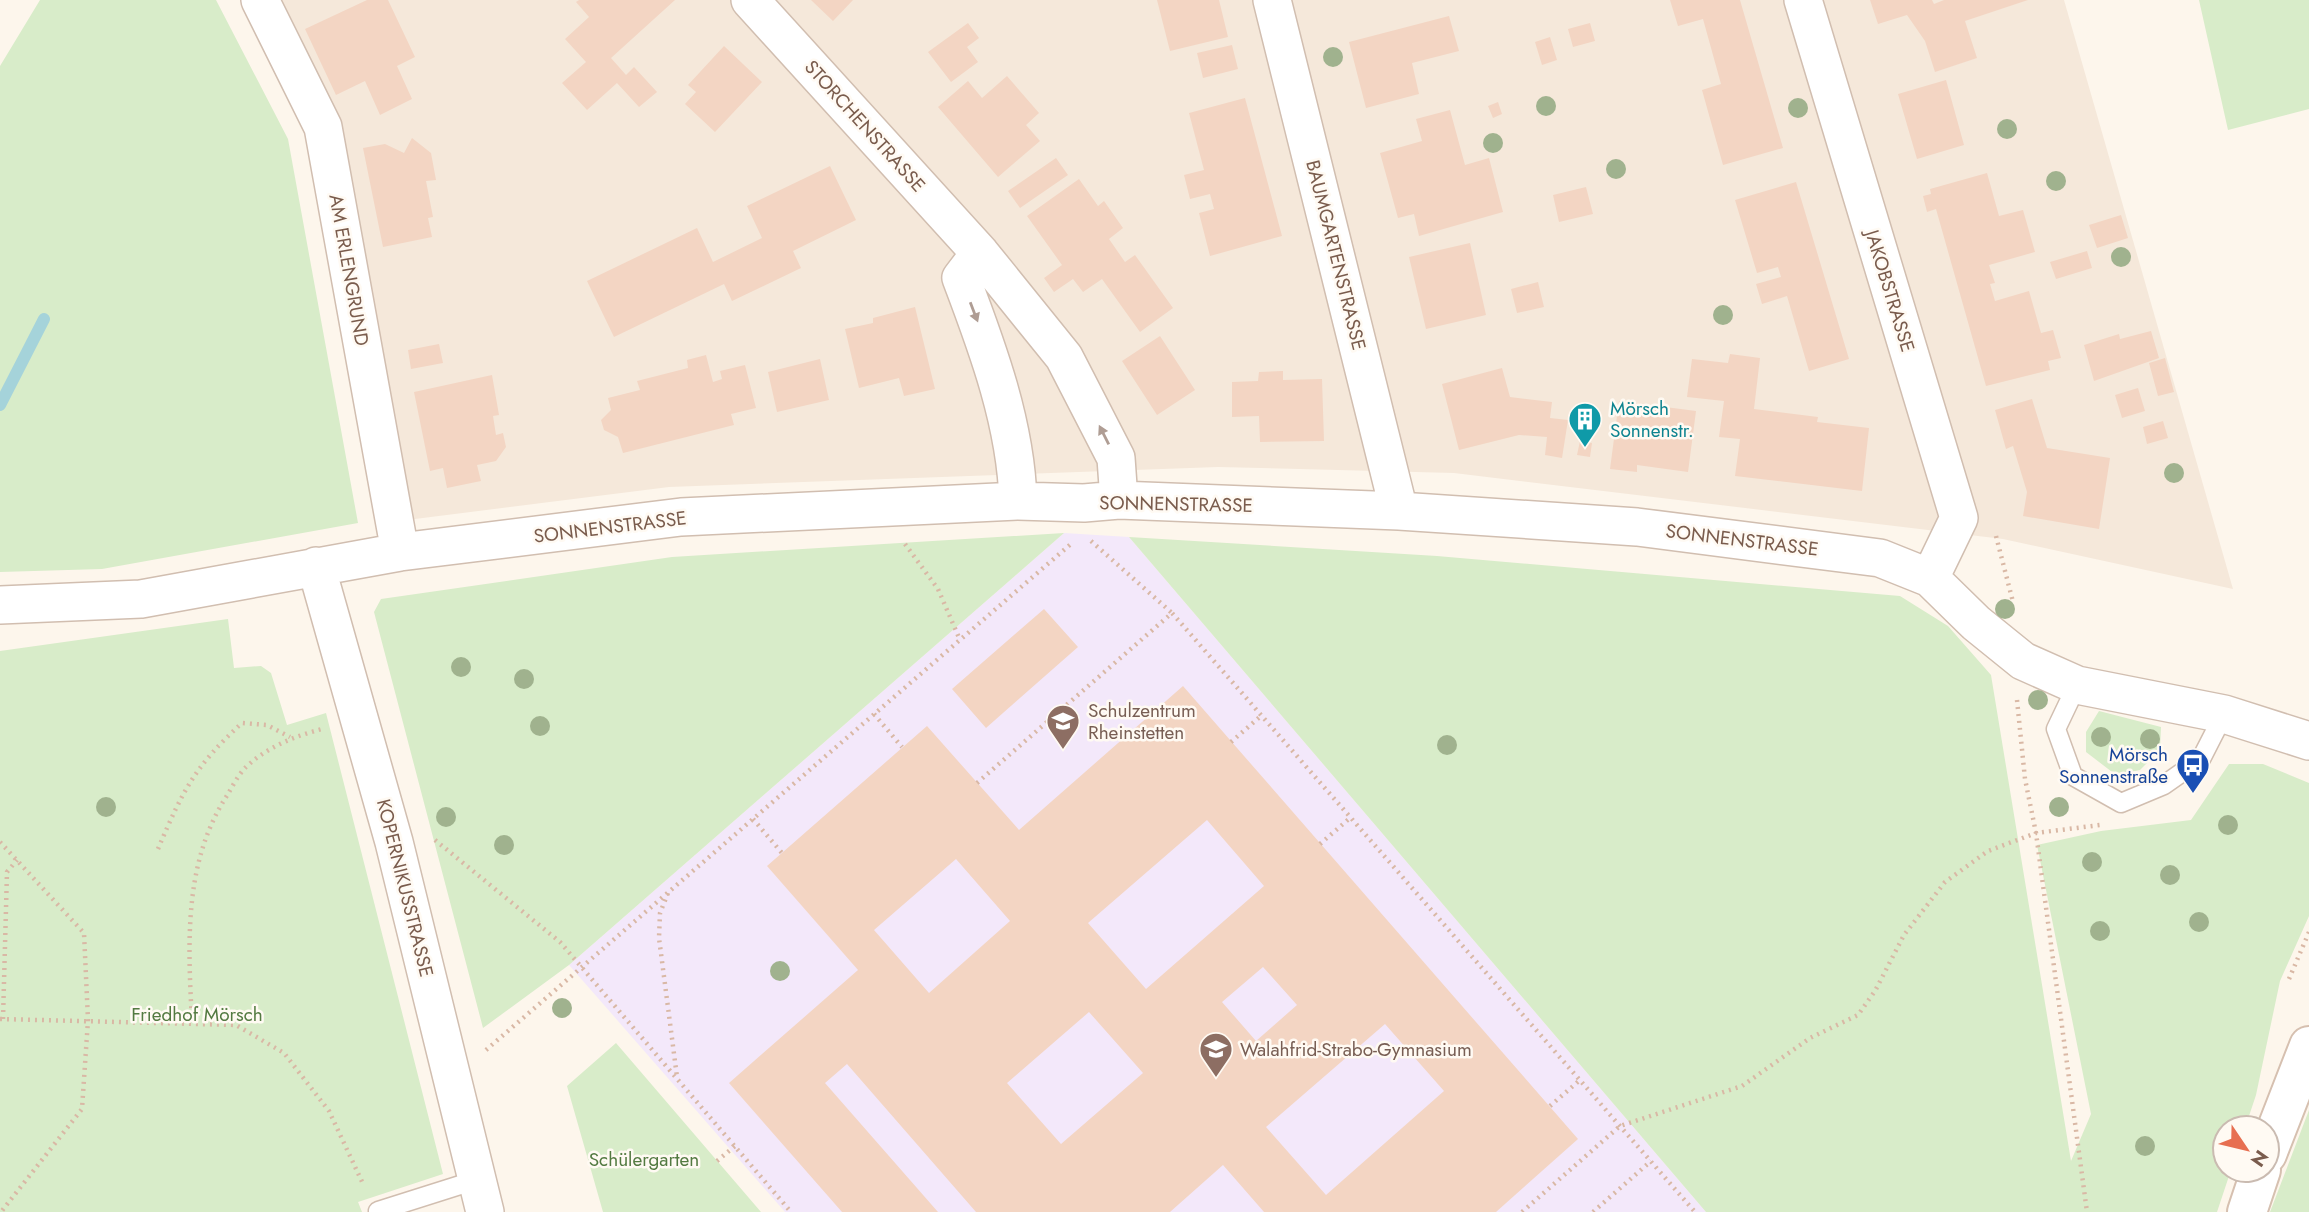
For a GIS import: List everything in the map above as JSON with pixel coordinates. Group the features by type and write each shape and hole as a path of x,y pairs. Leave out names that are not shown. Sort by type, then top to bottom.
{"main road":[{"path":"2281,1118 2309,1046"},
{"path":"2247,1212 2256,1184"}],"street":[{"name":"AM ERLENGRUND","path":"260,0 323,127 400,552"},
{"name":"STORCHENSTRASSE","path":"750,0 980,253 1063,357 1116,458 1119,500"},
{"name":"BAUMGARTENSTRASSE","path":"1272,0 1399,511"},
{"name":"JAKOBSTRASSE","path":"1803,0 1959,518"},
{"path":"980,253 961,278 982,333 1017,459 1018,500"},
{"name":"SONNENSTRASSE","path":"0,605 141,599 400,552 681,517 1018,500 1084,503 1119,500 1399,511 1637,527 1880,558 1930,578 1976,623 2023,661 2077,685 2224,715 2309,741"},
{"path":"1930,578 1959,518"},
{"name":"KOPERNIKUSSTRASSE","path":"316,566 394,842 481,1196"}],"lane":[{"path":"2077,685 2056,729 2073,776 2121,803 2164,785 2201,759 2224,715"},
{"path":"379,1211 481,1196"}],"path":[{"path":"878,508 938,589 960,640"},
{"path":"1959,518 1993,528 2016,610 2023,661 2016,705 2087,1212"},
{"path":"448,1060 485,1051 1083,534 1172,613 1695,1212"},
{"path":"977,783 1172,613"},
{"path":"874,714 902,747"},
{"path":"1231,742 1262,715"},
{"path":"192,1022 191,904 200,850 220,805 245,767 291,737 359,718"},
{"path":"158,849 182,792 210,752 243,723 267,725 291,737"},
{"path":"1320,844 1350,818"},
{"path":"753,819 782,853"},
{"path":"1522,1212 1620,1126 1742,1086 1810,1038 1858,1015 1875,991 1903,935 1945,882 1988,851 2036,833"},
{"path":"394,842 429,835 560,942 791,1212"},
{"path":"0,842 84,933 88,1020 82,1110 1,1212"},
{"path":"17,860 7,872 2,957 2,1019 192,1022 236,1026 284,1054 328,1111 379,1211"},
{"path":"668,892 660,913 659,938 678,1080"},
{"path":"0,897 7,897"},
{"path":"2289,979 2309,932"},
{"path":"1550,1106 1580,1080"},
{"path":"717,1161 735,1146"},
{"path":"1593,1212 1651,1161"}],"shaded area":[{"path":"275,0 2064,0 2233,589 2003,539 1454,473 1218,467 669,487 407,520"},
{"name":"Schulzentrum Rheinstetten","path":"1064,533 1129,537 1706,1212 785,1212 569,965"}],"green space":[{"path":"40,0 216,0 288,139 358,523 102,569 0,572 0,66"},
{"path":"2199,0 2309,0 2309,109 2228,130"},
{"path":"1064,533 569,965 483,1028 374,612 381,599 672,557"},
{"path":"1129,537 1437,556 1900,596 1948,626 1991,675 2071,1161 2091,1114 2037,845 2101,831 2191,820 2229,764 2263,764 2309,783 2309,916 2280,981 2250,1114 2211,1114 2211,1184 2226,1184 2217,1212 1706,1212"},
{"name":"Friedhof Mörsch","path":"228,619 234,668 261,666 271,673 287,725 326,713 443,1174 358,1202 362,1212 0,1212 0,651"},
{"path":"2099,711 2161,727 2160,750 2140,770 2116,775 2086,752 2086,732"},
{"name":"Schülergarten","path":"616,1043 761,1212 603,1212 567,1086"},
{"path":"2309,1110 2309,1212 2270,1212"}],"building":[{"path":"367,0 388,0 415,57 397,66 412,99 380,115 365,81 336,95 305,29"},
{"path":"675,0 611,58 626,75 634,67 657,92 639,107 617,83 587,110 562,83 586,62 565,39 589,17 576,2"},
{"path":"811,0 853,0 833,21"},
{"path":"1157,0 1219,0 1228,37 1170,51"},
{"path":"1670,0 1740,0 1783,148 1723,165 1702,90 1721,84 1703,19 1678,26"},
{"path":"1870,0 1932,0 1934,4 1944,0 2028,0 1965,21 1977,58 1935,72 1925,41 1907,15 1878,24"},
{"path":"1449,16 1459,51 1412,63 1419,94 1366,108 1349,42"},
{"path":"968,23 979,38 967,47 978,62 951,82 928,52"},
{"path":"1590,23 1595,41 1573,47 1568,29"},
{"path":"1550,37 1557,60 1542,65 1535,42"},
{"path":"1232,45 1238,69 1203,78 1197,53"},
{"path":"724,46 762,82 715,132 685,104 696,92 688,85"},
{"path":"1007,76 1039,113 1026,125 1040,141 998,177 938,107 968,81 982,98"},
{"path":"1946,80 1964,145 1917,159 1898,94"},
{"path":"1245,98 1282,236 1210,256 1199,213 1214,209 1210,194 1190,199 1184,175 1204,170 1189,113"},
{"path":"1498,102 1502,114 1493,118 1488,106"},
{"path":"1450,110 1465,165 1489,158 1503,212 1419,236 1414,214 1398,218 1380,153 1422,141 1416,119"},
{"path":"412,138 431,153 436,180 426,181 433,217 428,218 432,237 383,247 363,148 385,144 404,153"},
{"path":"1056,158 1068,175 1020,208 1008,191"},
{"path":"830,166 856,220 793,251 801,268 732,301 724,284 614,337 587,281 697,228 713,262 762,238 747,206"},
{"path":"1987,173 1999,216 2023,210 2035,252 1989,265 1995,283 1990,284 1995,301 2029,291 2041,333 2053,330 2061,358 2048,361 2050,370 1986,386 1936,209 1927,212 1923,196 1931,194 1930,189"},
{"path":"1079,179 1098,206 1104,201 1123,228 1109,239 1125,262 1135,255 1173,308 1140,332 1102,279 1083,292 1073,279 1054,292 1044,278 1062,265 1027,216"},
{"path":"1796,182 1849,359 1809,371 1787,296 1762,304 1756,284 1781,277 1778,267 1757,273 1735,200"},
{"path":"1586,187 1593,214 1559,222 1553,195"},
{"path":"2121,215 2128,238 2097,248 2089,225"},
{"path":"1470,243 1486,315 1426,329 1409,257"},
{"path":"2087,251 2092,268 2056,279 2050,262"},
{"path":"1538,282 1544,307 1517,313 1511,289"},
{"path":"915,307 935,389 904,396 899,378 859,388 845,329 873,323 873,318"},
{"path":"2151,331 2159,358 2094,381 2084,345 2119,334 2120,339"},
{"path":"1160,336 1195,390 1157,415 1122,361"},
{"path":"439,344 443,363 411,369 408,350"},
{"path":"1730,354 1760,358 1754,409 1818,417 1817,422 1869,428 1862,491 1735,476 1740,439 1719,437 1724,401 1687,397 1692,359 1728,363"},
{"path":"706,355 713,382 722,379 720,371 745,365 756,408 731,414 734,425 623,453 618,437 604,430 601,420 611,410 608,398 640,390 637,381 688,368 687,360"},
{"path":"2165,358 2174,392 2158,396 2149,363"},
{"path":"820,359 829,400 777,412 768,372"},
{"path":"1502,368 1510,397 1552,402 1550,418 1568,420 1562,458 1545,455 1547,437 1519,435 1459,450 1442,384"},
{"path":"1283,371 1283,380 1322,379 1324,441 1260,442 1259,416 1232,417 1232,382 1258,381 1259,372"},
{"path":"492,375 499,415 493,416 496,435 503,433 506,447 496,461 477,465 481,481 447,488 443,468 430,471 414,392"},
{"path":"2138,388 2145,411 2122,418 2115,395"},
{"path":"2032,399 2047,448 2110,458 2099,529 2023,516 2027,492 2013,446 2006,449 1995,410"},
{"path":"1619,401 1696,411 1688,472 1637,465 1637,472 1610,469"},
{"path":"2163,421 2168,438 2147,444 2143,427"},
{"name":"Mörsch Sonnenstr.","path":"1580,441 1592,443 1590,457 1577,455"},
{"path":"1044,609 1078,647 986,728 952,689"},
{"path":"1183,686 1578,1139 1496,1212 1264,1212 1223,1165 1170,1212 976,1212 847,1064 825,1083 938,1212 842,1212 729,1083 858,970 767,866 927,726 1019,830","holes":["1207,820 1264,886 1146,989 1088,923","956,859 1010,921 929,993 874,930","1263,967 1297,1005 1256,1041 1222,1002","1089,1012 1143,1073 1061,1144 1007,1083","1385,1024 1444,1091 1326,1195 1266,1127"]}],"waterway":[{"path":"0,405 44,319"}],"place":[{"name":"Mörsch Sonnenstr.","path":"1585,449"},
{"name":"Schulzentrum Rheinstetten","path":"1063,751"},
{"name":"Mörsch Sonnenstraße","path":"2193,795"},
{"name":"Walahfrid-Strabo-Gymnasium","path":"1216,1079"}]}
